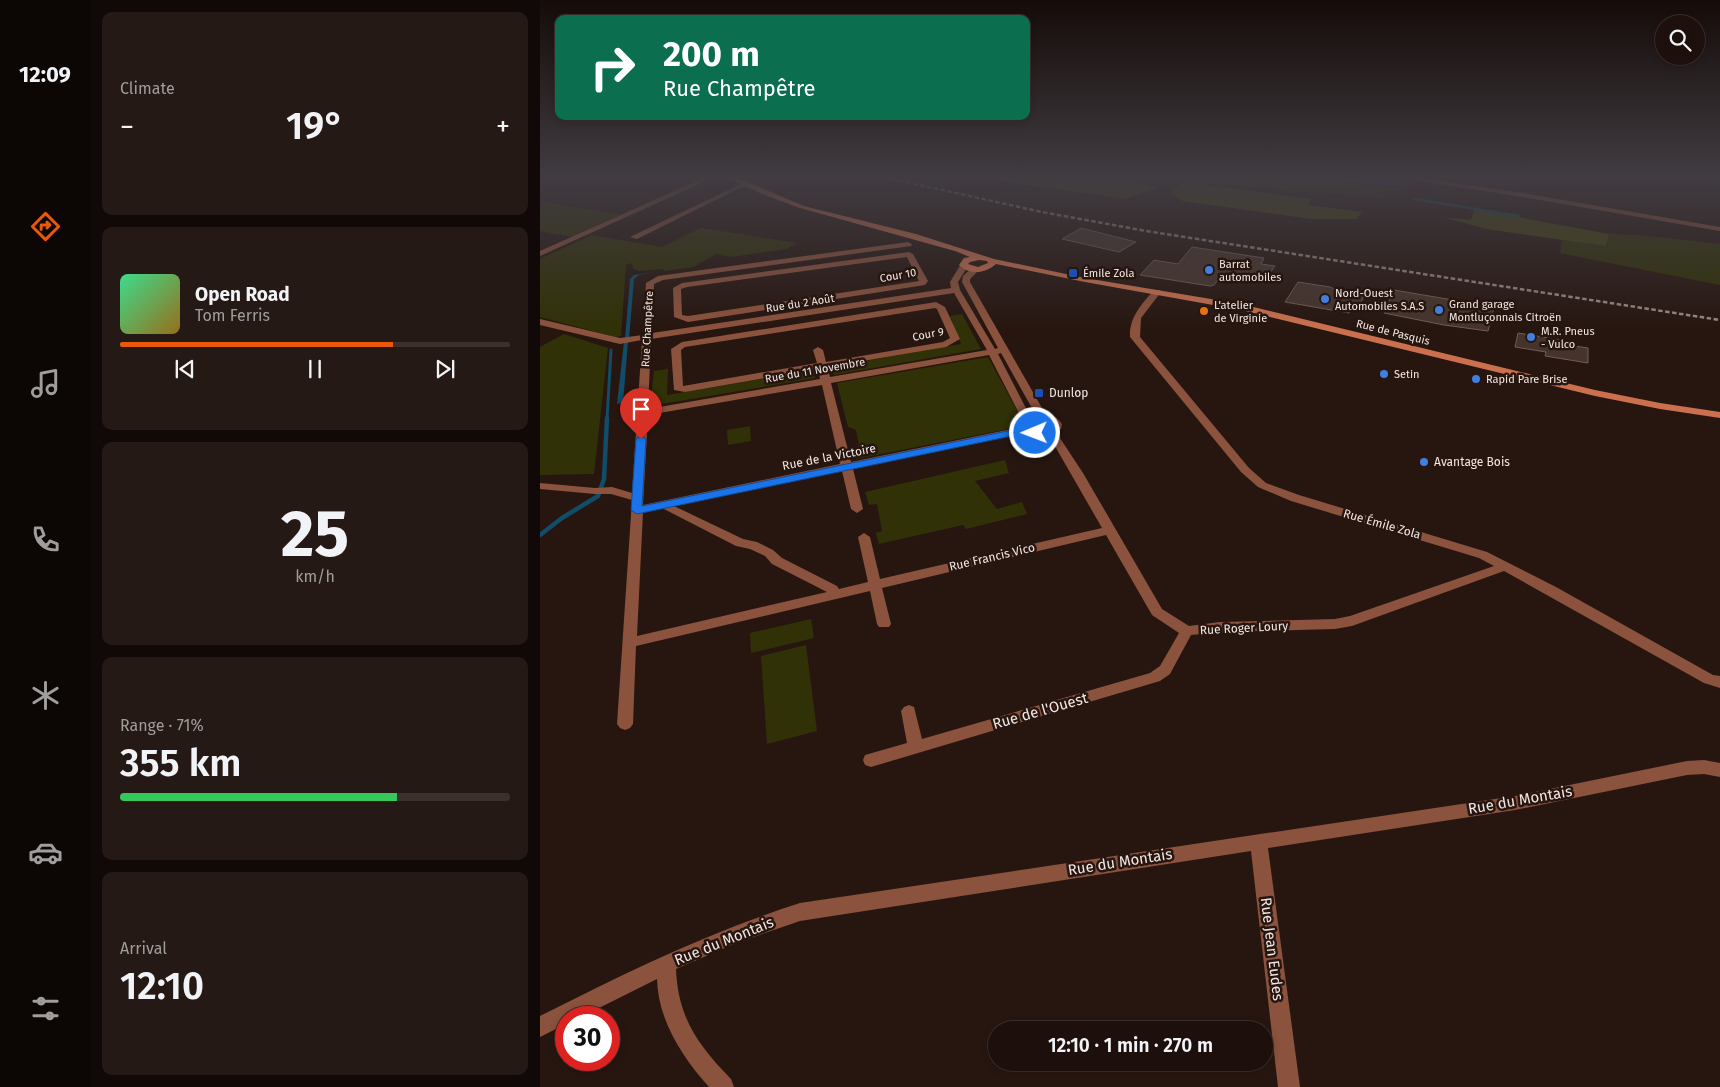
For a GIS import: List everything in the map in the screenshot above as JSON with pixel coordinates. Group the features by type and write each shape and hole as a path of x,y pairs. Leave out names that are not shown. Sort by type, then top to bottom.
{"main road":[{"path":"876,227 959,249 990,264"},
{"path":"959,249 966,264 976,270 990,264"},
{"path":"966,264 979,258"},
{"name":"Rue de Pasquis","path":"990,264 1030,268 1085,280 1241,307 1595,393 1660,406 1720,415"}],"street":[{"path":"540,254 600,227"},
{"path":"634,237 656,227"},
{"path":"798,267 908,244"},
{"name":"Cour 10","path":"909,254 924,281 806,298 688,319 678,317 677,288 680,286 798,267 909,254"},
{"path":"966,264 954,282 956,290 992,351 1027,425 1035,433 1050,432"},
{"name":"Rue Champêtre","path":"629,644 650,283 653,280 798,267"},
{"name":"Rue Roger Loury","path":"976,270 966,278 966,282 1038,410 1045,417 1054,419 1057,424 1050,432 1056,439 1156,612 1187,631 1220,627 1335,624 1352,621 1506,566"},
{"name":"Rue du 2 Août","path":"540,322 613,341 647,338 956,290"},
{"name":"Rue Émile Zola","path":"1157,292 1137,316 1133,327 1135,336 1245,470 1262,485 1295,498 1463,548 1506,566 1709,679 1720,682"},
{"path":"806,298 812,327"},
{"name":"Cour 9","path":"936,305 941,306 955,338 946,344 685,389 678,388 676,348 678,346 812,327 936,305"},
{"path":"818,350 857,508"},
{"name":"Rue du 11 Novembre","path":"642,413 1003,350"},
{"path":"1027,425 1035,418 1045,417"},
{"name":"Rue de la Victoire","path":"636,504 666,504 846,468 1027,425"},
{"path":"540,486 595,491 608,490 636,504"},
{"path":"666,504 668,508 740,543 753,545 769,553 777,561 832,589 834,594"},
{"name":"Rue Francis Vico","path":"629,644 1109,530"},
{"path":"864,537 884,624"},
{"name":"Rue de l'Ouest","path":"871,760 1155,677 1164,670 1187,631"},
{"path":"625,724 629,644"},
{"path":"909,711 916,747"},
{"name":"Rue du Montais","path":"540,1027 666,964 767,922 800,912 1515,803 1687,768 1704,767 1720,770"},
{"name":"Rue Jean Eudes","path":"1258,841 1289,1087"},
{"path":"666,964 668,996 676,1023 709,1072 723,1087"}],"shaded area":[{"path":"540,227 594,227 572,237 540,231"},
{"path":"1478,227 1570,227 1609,234 1606,246"},
{"path":"701,228 797,243 786,249 731,257 716,254 693,267 664,271 663,269 639,271 633,269 632,263 626,265 621,336 615,337 540,317 540,259 592,235 662,247"},
{"path":"1609,234 1639,235 1720,244 1720,285 1560,253 1562,239 1606,246"},
{"path":"962,314 981,349 834,375 830,367 961,344 950,316"},
{"path":"564,334 608,348 594,474 540,475 540,347"},
{"path":"988,357 1019,414 1020,420 1008,429 856,459 854,450 859,445 856,430 848,427 837,383"},
{"path":"668,369 667,395 814,370 815,378 650,406 654,371"},
{"path":"750,426 751,441 728,445 727,430"},
{"path":"1005,460 1009,473 975,481 997,509 1022,502 1027,514 966,529 963,525 879,544 876,533 882,531 877,504 869,505 865,492"},
{"path":"811,619 814,638 751,653 750,633"},
{"path":"806,645 817,731 767,744 761,656"}],"water":[{"path":"655,272 639,275 634,279 629,339 625,339 630,279 634,275"},
{"path":"624,342 628,342 623,403 617,404"}],"building":[{"path":"1081,228 1136,242 1119,252 1062,239"},
{"name":"Barrat automobiles","path":"1192,247 1264,258 1261,264 1275,266 1263,283 1221,276 1214,285 1210,286 1140,275 1154,260 1178,264"},
{"name":"Nord-Ouest Automobiles S.A.S","path":"1298,282 1330,287 1337,290 1336,292 1364,296 1358,309 1351,308 1349,313 1285,302"},
{"name":"Grand garage Montluçonnais Citroën","path":"1394,290 1494,307 1488,331 1444,325 1384,313"},
{"name":"M.R. Pneus - Vulco","path":"1518,333 1561,340 1561,344 1588,348 1588,363 1545,356 1546,352 1515,347"}],"waterway":[{"path":"607,419 611,350"},
{"path":"540,535 562,518 598,496 604,479 607,418"}],"railway":[{"path":"1123,227 1720,320"}],"place":[{"name":"Barrat automobiles","path":"1209,270"},
{"name":"Émile Zola","path":"1073,273"},
{"name":"Nord-Ouest Automobiles S.A.S","path":"1325,299"},
{"name":"Grand garage Montluçonnais Citroën","path":"1439,310"},
{"name":"L'atelier de Virginie","path":"1204,311"},
{"name":"M.R. Pneus - Vulco","path":"1531,337"},
{"name":"Setin","path":"1384,374"},
{"name":"Rapid Pare Brise","path":"1476,379"},
{"name":"Dunlop","path":"1039,393"},
{"name":"Avantage Bois","path":"1424,462"}],"route":[{"path":"641,439 640,471 636,498 637,510 1027,430 1035,433"}]}
